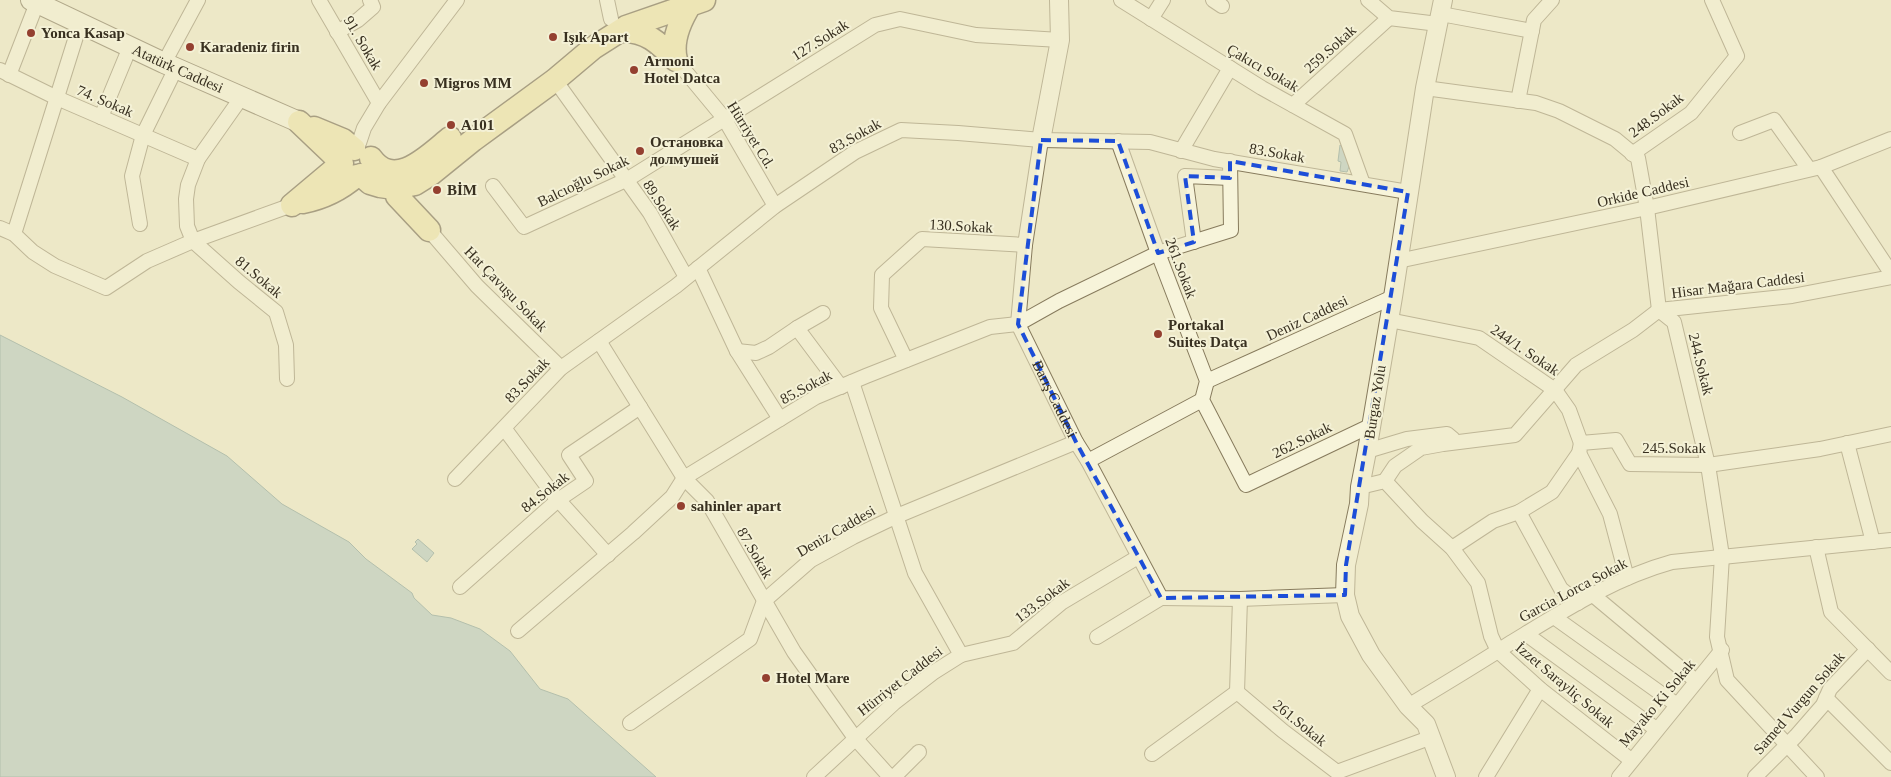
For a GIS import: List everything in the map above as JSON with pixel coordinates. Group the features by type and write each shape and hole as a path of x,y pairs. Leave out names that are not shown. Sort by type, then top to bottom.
{"main road":[{"path":"426,220 396,196 398,179 612,17 661,0"},
{"name":"Atatürk Caddesi","path":"34,1 241,98 299,122"},
{"path":"612,17 626,27 697,3"},
{"path":"676,60 674,54 676,37 682,17 697,3"},
{"path":"612,17 628,30 648,35 657,40 676,60"},
{"path":"299,122 357,162 370,183 398,179 415,184 431,174 473,140 555,80 593,48 612,17"},
{"path":"292,205 357,162"},
{"path":"426,220 426,186 431,174"}],"street":[{"path":"140,224 132,176 143,135 198,0"},
{"name":"91. Sokak","path":"319,0 379,103"},
{"path":"357,162 364,128 379,103 457,0"},
{"path":"1018,324 1025,245 1041,140 1060,40 1059,0"},
{"name":"Çakıcı Sokak","path":"1120,0 1230,68 1345,134 1363,184"},
{"path":"1151,19 1163,0"},
{"path":"1368,0 1389,18 1441,13 1532,31"},
{"path":"1518,100 1534,20 1552,0"},
{"name":"248.Sokak","path":"1632,154 1690,113 1737,56 1712,0"},
{"path":"4,73 34,1"},
{"path":"338,32 358,20 372,4"},
{"name":"Burgaz Yolu","path":"1441,13 1424,88 1393,297 1360,487 1359,504 1346,565 1345,595 1350,616 1371,654 1408,706 1426,724 1446,777"},
{"name":"259.Sokak","path":"1293,105 1389,18"},
{"name":"127.Sokak","path":"724,118 875,25 900,19 976,35 1060,40"},
{"path":"14,234 80,24"},
{"path":"100,117 130,47"},
{"name":"Hürriyet Cd.","path":"676,60 724,118 775,206"},
{"path":"1181,151 1230,68"},
{"name":"74. Sokak","path":"4,73 198,159"},
{"name":"89.Sokak","path":"555,80 650,213 686,277"},
{"path":"1424,88 1536,103 1614,139 1638,158 1647,208 1659,310"},
{"path":"193,241 187,226 186,199 188,184 198,159 241,98"},
{"name":"Balcıoğlu Sokak","path":"493,186 524,227 626,180 724,118"},
{"path":"1740,133 1774,120 1815,168 1891,275"},
{"name":"83.Sokak","path":"455,479 561,368 698,268 775,206 855,152 901,130 1041,140 1150,142 1181,151 1230,161 1408,192"},
{"name":"Orkide Caddesi","path":"1398,261 1647,208 1815,168 1891,139"},
{"name":"261.Sokak","path":"1118,141 1207,382"},
{"path":"1194,242 1185,176 1230,178 1230,161"},
{"name":"85.Sokak","path":"518,631 608,555 672,497 684,478 816,397 990,327 1018,324 1059,301 1158,253 1231,230 1230,178"},
{"path":"0,228 14,234 33,252 48,261 106,288 147,261 193,241 292,205"},
{"name":"Hat Çavuşu Sokak","path":"426,220 477,286 561,368"},
{"name":"130.Sokak","path":"906,360 880,308 882,275 922,239 1025,245"},
{"name":"81.Sokak","path":"193,241 276,312 286,345 287,379"},
{"path":"698,268 738,351 780,419"},
{"name":"Hisar Mağara Caddesi","path":"1386,482 1395,466 1421,448 1515,435 1576,365 1633,330 1659,310 1792,296 1891,275"},
{"name":"Deniz Caddesi","path":"1207,382 1393,297"},
{"name":"244.Sokak","path":"1659,310 1674,322 1708,465 1722,556 1717,637 1727,680 1817,777"},
{"path":"738,351 756,353 769,347 823,313"},
{"name":"244/1. Sokak","path":"1389,320 1479,338 1556,390"},
{"name":"Barış Caddesi","path":"1018,324 1076,442 1161,598"},
{"name":"Hürriyet Caddesi","path":"797,328 847,384 897,516 915,573 961,655 934,672 894,703 814,777"},
{"name":"87.Sokak","path":"599,341 684,478 707,501 794,652 855,738 890,777"},
{"path":"1088,461 1202,400 1207,382"},
{"path":"1556,390 1569,410 1580,448 1610,514 1627,578"},
{"name":"262.Sokak","path":"1202,400 1246,485 1372,425"},
{"name":"84.Sokak","path":"460,587 558,500 586,481 570,455 640,407"},
{"path":"504,428 558,500 608,555"},
{"name":"Hisar Mağara Caddesi","path":"1367,451 1407,438 1447,434 1456,442"},
{"name":"245.Sokak","path":"1580,448 1616,440 1630,464 1708,465 1820,450 1891,434"},
{"name":"Deniz Caddesi","path":"630,723 750,638 764,601 812,560 854,536 897,516 1076,442"},
{"path":"1847,443 1873,542"},
{"path":"1452,548 1493,521 1519,512 1552,492 1580,448"},
{"path":"1360,487 1386,482"},
{"name":"İzzet Sarayliç Sokak","path":"1386,482 1422,521 1452,548 1478,582 1491,636 1498,651 1627,771"},
{"path":"1519,512 1562,589 1578,603"},
{"name":"Garcia Lorca Sokak","path":"1408,706 1554,616 1647,569 1672,562 1722,556 1891,540"},
{"path":"1816,547 1831,612 1891,673"},
{"name":"133.Sokak","path":"961,655 1013,643 1061,603 1138,557"},
{"path":"1097,637 1161,598 1240,599 1345,595"},
{"path":"1593,595 1696,681"},
{"path":"1152,754 1237,692 1240,599"},
{"path":"1554,616 1676,705"},
{"path":"1526,634 1656,729"},
{"name":"Samed Vurgun Sokak","path":"1755,777 1823,705 1830,689 1868,649"},
{"name":"Mayako Ki Sokak","path":"1627,771 1656,729 1721,651"},
{"path":"1486,777 1540,689"},
{"name":"261.Sokak","path":"1237,692 1335,775 1432,737"},
{"path":"1826,698 1891,763"},
{"path":"894,777 919,752"}],"highlighted area":[{"path":"1041,140 1118,141 1158,253 1194,242 1185,176 1230,178 1230,161 1408,192 1346,565 1345,595 1161,598 1076,442 1018,324"}],"water":[{"path":"1340,145 1350,164 1347,172 1340,171 1341,162 1338,161"},
{"path":"0,335 122,397 227,456 282,504 349,542 366,559 412,593 414,598 432,615 451,618 480,629 510,651 540,689 568,699 656,777 0,777"},
{"path":"418,539 434,553 427,562 412,549 417,544 415,542"}],"place":[{"name":"Yonca Kasap","path":"31,33"},
{"name":"Işık Apart","path":"553,37"},
{"name":"Karadeniz firin","path":"190,47"},
{"name":"Armoni Hotel Datca","path":"634,70"},
{"name":"Migros MM","path":"424,83"},
{"name":"A101","path":"451,125"},
{"name":"Остановка долмушей","path":"640,151"},
{"name":"BİM","path":"437,190"},
{"name":"Portakal Suites Datça","path":"1158,334"},
{"name":"sahinler apart","path":"681,506"},
{"name":"Hotel Mare","path":"766,678"}]}
